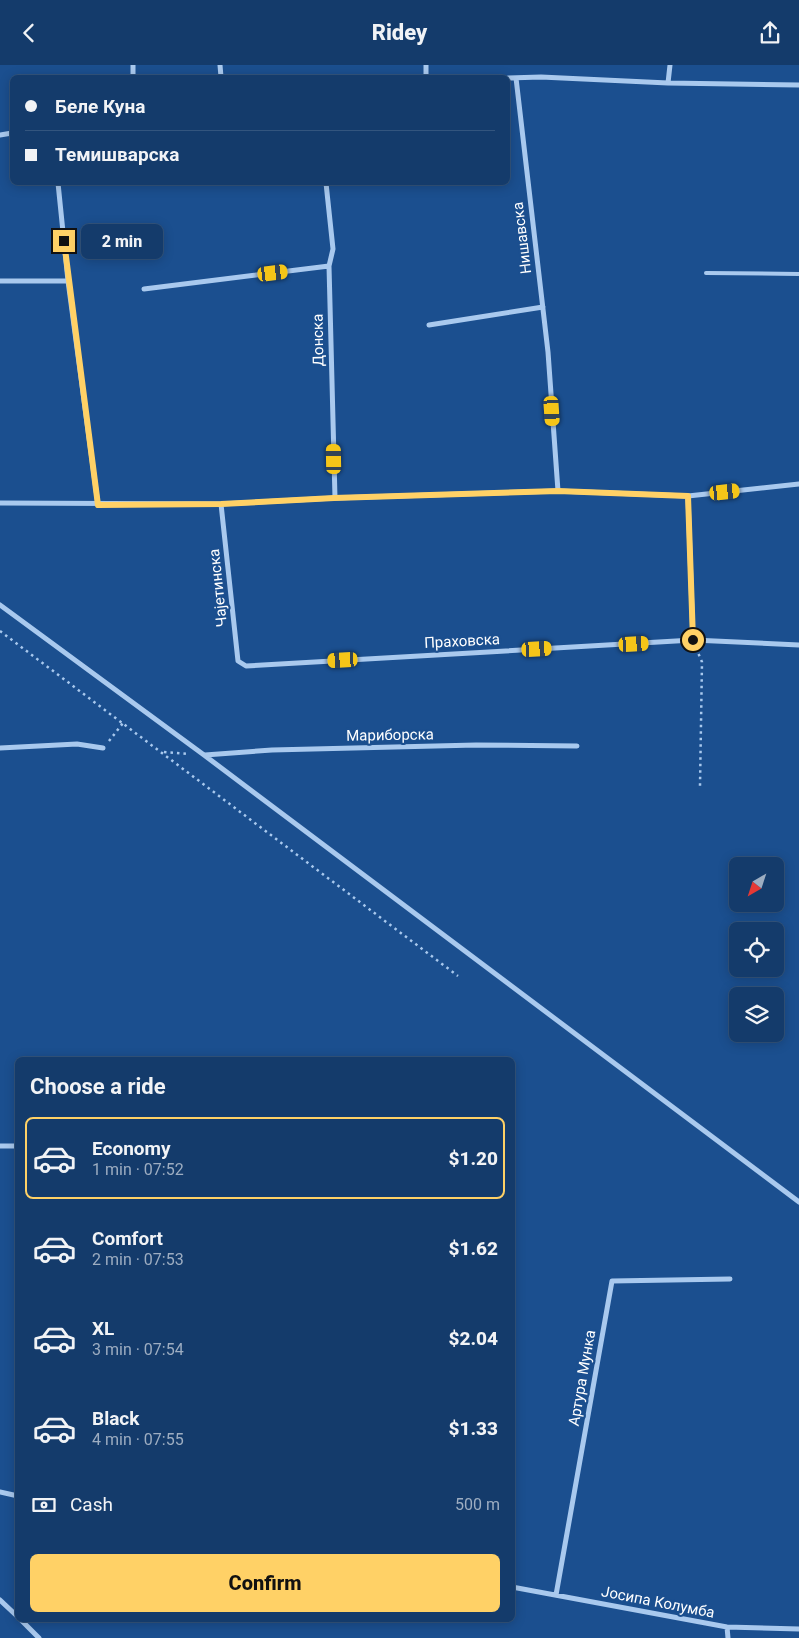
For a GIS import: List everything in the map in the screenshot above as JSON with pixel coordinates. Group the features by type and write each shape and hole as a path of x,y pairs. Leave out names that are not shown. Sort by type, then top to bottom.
{"street":[{"path":"668,83 670,65"},
{"path":"510,78 541,77 668,83 799,85"},
{"name":"Нишавска","path":"516,78 548,351 558,491"},
{"path":"58,185 68,281 98,505"},
{"name":"Донска","path":"326,185 333,249 329,266 334,498"},
{"path":"144,289 329,266"},
{"path":"0,281 68,281"},
{"path":"429,325 543,307"},
{"path":"0,503 98,505 221,504 334,498 558,491 688,496 799,484"},
{"path":"688,496 693,640"},
{"name":"Чајетинска","path":"221,504 238,661 246,665"},
{"path":"0,605 204,755 799,1202"},
{"name":"Праховска","path":"246,665 693,640 799,645"},
{"path":"0,748 77,745 103,748"},
{"name":"Мариборска","path":"204,755 272,750 476,745 577,746"},
{"path":"0,1147 15,1146"},
{"name":"Артура Мунка","path":"556,1595 612,1281 730,1279"},
{"path":"0,1492 15,1495"},
{"name":"Јосипа Колумба","path":"515,1588 727,1627 799,1629"},
{"path":"0,1600 15,1614"},
{"path":"23,1622 39,1638"},
{"path":"727,1627 728,1638"}],"lane":[{"path":"706,273 799,274"}],"path":[{"path":"0,631 458,975"},
{"path":"693,640 702,662 700,786"},
{"path":"103,748 123,723"},
{"path":"162,752 204,755"}],"route":[{"path":"64,241 98,505 221,504 334,498 558,491 688,496 693,640"}]}
